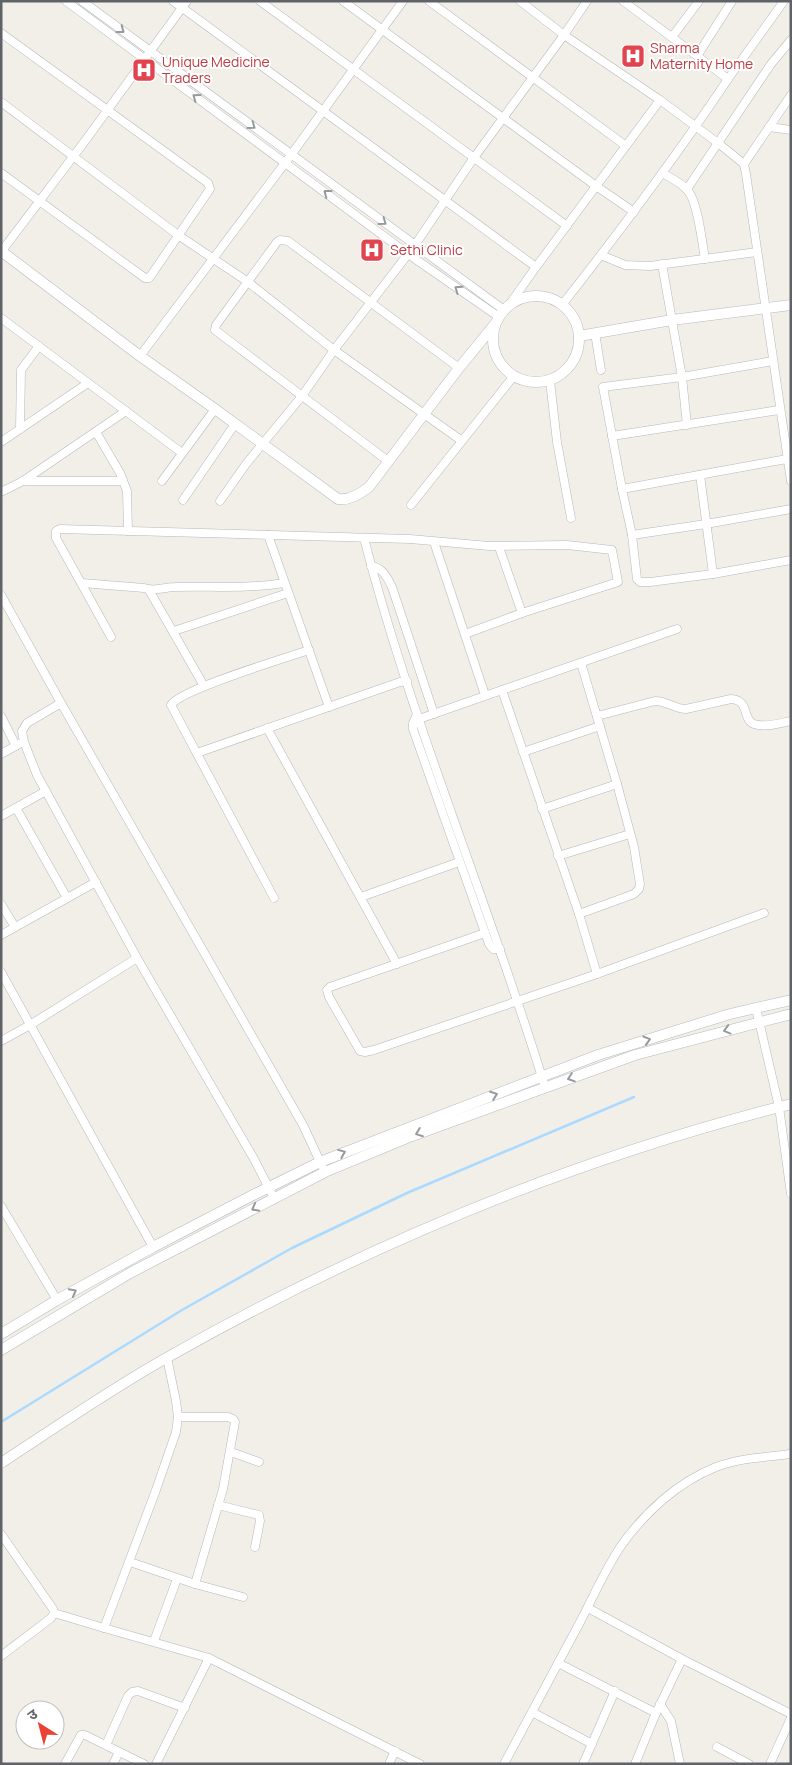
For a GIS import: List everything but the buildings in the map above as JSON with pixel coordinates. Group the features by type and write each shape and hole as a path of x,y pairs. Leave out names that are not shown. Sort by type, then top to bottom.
{"main road":[{"path":"1,252 140,356 215,408 338,499 343,500 353,497 369,487 459,368 502,314 515,301 539,296 552,298 562,305 574,319 579,336 578,350 572,363 563,373 550,381 539,383 526,382 513,377 502,367 494,354 492,339 502,314"},
{"path":"579,336 672,320 791,305"},
{"path":"544,1082 598,1056 730,1014 791,1000"},
{"path":"1,1334 57,1300 153,1247 269,1187 544,1082 636,1055 791,1014"},
{"path":"1,1462 167,1358 285,1294 436,1223 610,1157 721,1122 791,1104"},
{"path":"1,1350 130,1273 274,1198 322,1167"}],"street":[{"path":"66,1 408,254 502,314"},
{"path":"82,1 414,246 502,314"},
{"path":"173,1 184,4 323,111 536,267"},
{"path":"260,1 566,226"},
{"path":"343,1 634,212"},
{"path":"140,356 291,155 403,1"},
{"path":"430,1 532,79 626,146"},
{"path":"520,1 564,35 660,100 744,164 786,459 791,481"},
{"path":"220,501 263,443 302,396 334,350 414,246 473,159 504,119 587,1"},
{"path":"623,1 728,78"},
{"path":"672,37 699,1"},
{"path":"697,56 732,1"},
{"path":"562,305 634,212 784,1"},
{"path":"1,252 74,156 184,4"},
{"path":"1,33 210,186 208,193 152,274 149,278 145,278 1,173"},
{"path":"687,189 772,64 791,40"},
{"path":"744,164 791,95"},
{"path":"502,314 660,100"},
{"path":"1,102 178,235 248,282 334,350 462,441"},
{"path":"769,127 791,130"},
{"path":"662,173 687,189 691,195 696,208 705,259"},
{"path":"388,461 215,330 216,325 277,242 284,240 459,368"},
{"path":"601,255 625,265 650,266 757,252"},
{"path":"662,264 682,377 687,425"},
{"path":"1,318 182,453"},
{"path":"595,333 600,370"},
{"path":"20,429 21,370 39,346"},
{"path":"773,361 682,377 603,387 632,535 637,579 640,582 713,574 791,560"},
{"path":"411,505 513,377"},
{"path":"550,381 557,442 571,518"},
{"path":"1,442 88,383"},
{"path":"162,481 215,408"},
{"path":"1,492 96,432 126,410"},
{"path":"612,436 779,410"},
{"path":"183,500 235,424"},
{"path":"96,432 127,491 128,531"},
{"path":"622,489 786,459"},
{"path":"700,475 713,574"},
{"path":"22,480 123,481"},
{"path":"632,535 791,509"},
{"path":"111,637 56,538 56,531 128,531 410,539 499,547 567,545 612,550 618,582 522,613 465,634"},
{"path":"268,535 329,707"},
{"path":"364,538 418,717 518,1001 544,1082"},
{"path":"434,542 485,695"},
{"path":"499,547 522,613"},
{"path":"371,566 377,567 384,572 389,582 434,714"},
{"path":"82,583 149,590 173,587 258,587 284,583"},
{"path":"149,590 204,686"},
{"path":"174,631 288,593"},
{"path":"1,595 61,704 299,1118 322,1167"},
{"path":"500,949 493,949 485,933 413,729 413,723 418,717 434,714 677,629"},
{"path":"274,898 171,705 179,698 204,686 309,650"},
{"path":"579,914 634,894 639,889 640,880 617,784 581,663"},
{"path":"197,753 407,681"},
{"path":"502,690 579,914 597,974"},
{"path":"597,716 655,701 665,702 681,709 686,709 736,699 741,703 749,721 753,724 791,721"},
{"path":"20,744 24,726 61,704"},
{"path":"1,716 20,744 136,958 274,1198"},
{"path":"523,752 600,726"},
{"path":"267,728 397,964"},
{"path":"1,754 20,744"},
{"path":"542,809 617,784"},
{"path":"3,812 16,808 46,790"},
{"path":"16,808 67,898"},
{"path":"558,856 630,834"},
{"path":"361,897 459,862"},
{"path":"1,935 96,882"},
{"path":"1,904 15,927"},
{"path":"485,933 334,985 327,990 332,1003 358,1049 362,1052 374,1050 597,974 764,913"},
{"path":"1,1041 30,1025 136,958"},
{"path":"1,972 153,1247"},
{"path":"756,1008 779,1107 791,1194"},
{"path":"1,1206 57,1300"},
{"path":"104,1628 173,1443 178,1418 167,1358"},
{"path":"178,1418 228,1417 233,1419 235,1426 228,1472 195,1584"},
{"path":"231,1452 259,1462"},
{"path":"504,1764 610,1564 622,1546 654,1508 676,1490 716,1467 743,1460 791,1454"},
{"path":"218,1505 256,1514 260,1517 255,1547"},
{"path":"1,1534 53,1609 54,1614"},
{"path":"130,1562 177,1579 243,1597"},
{"path":"154,1642 177,1579"},
{"path":"588,1608 682,1659 791,1714"},
{"path":"54,1614 209,1658 420,1764"},
{"path":"1,1656 54,1614"},
{"path":"156,1764 209,1658"},
{"path":"635,1764 660,1704 682,1659"},
{"path":"558,1663 656,1713"},
{"path":"106,1745 128,1696 132,1692 138,1691 185,1708"},
{"path":"583,1764 615,1691"},
{"path":"660,1704 671,1721 680,1764"},
{"path":"532,1712 592,1744"},
{"path":"770,1764 791,1718"},
{"path":"65,1764 81,1735 85,1735 144,1764"},
{"path":"717,1747 749,1764"},
{"path":"389,1764 395,1751"},
{"path":"113,1764 119,1752"}],"waterway":[{"path":"1,1422 182,1310 292,1248 407,1193 634,1097"}],"place":[{"name":"Sharma Maternity Home","path":"633,56"},
{"name":"Unique Medicine Traders","path":"144,70"},
{"name":"Sethi Clinic","path":"372,250"}]}
